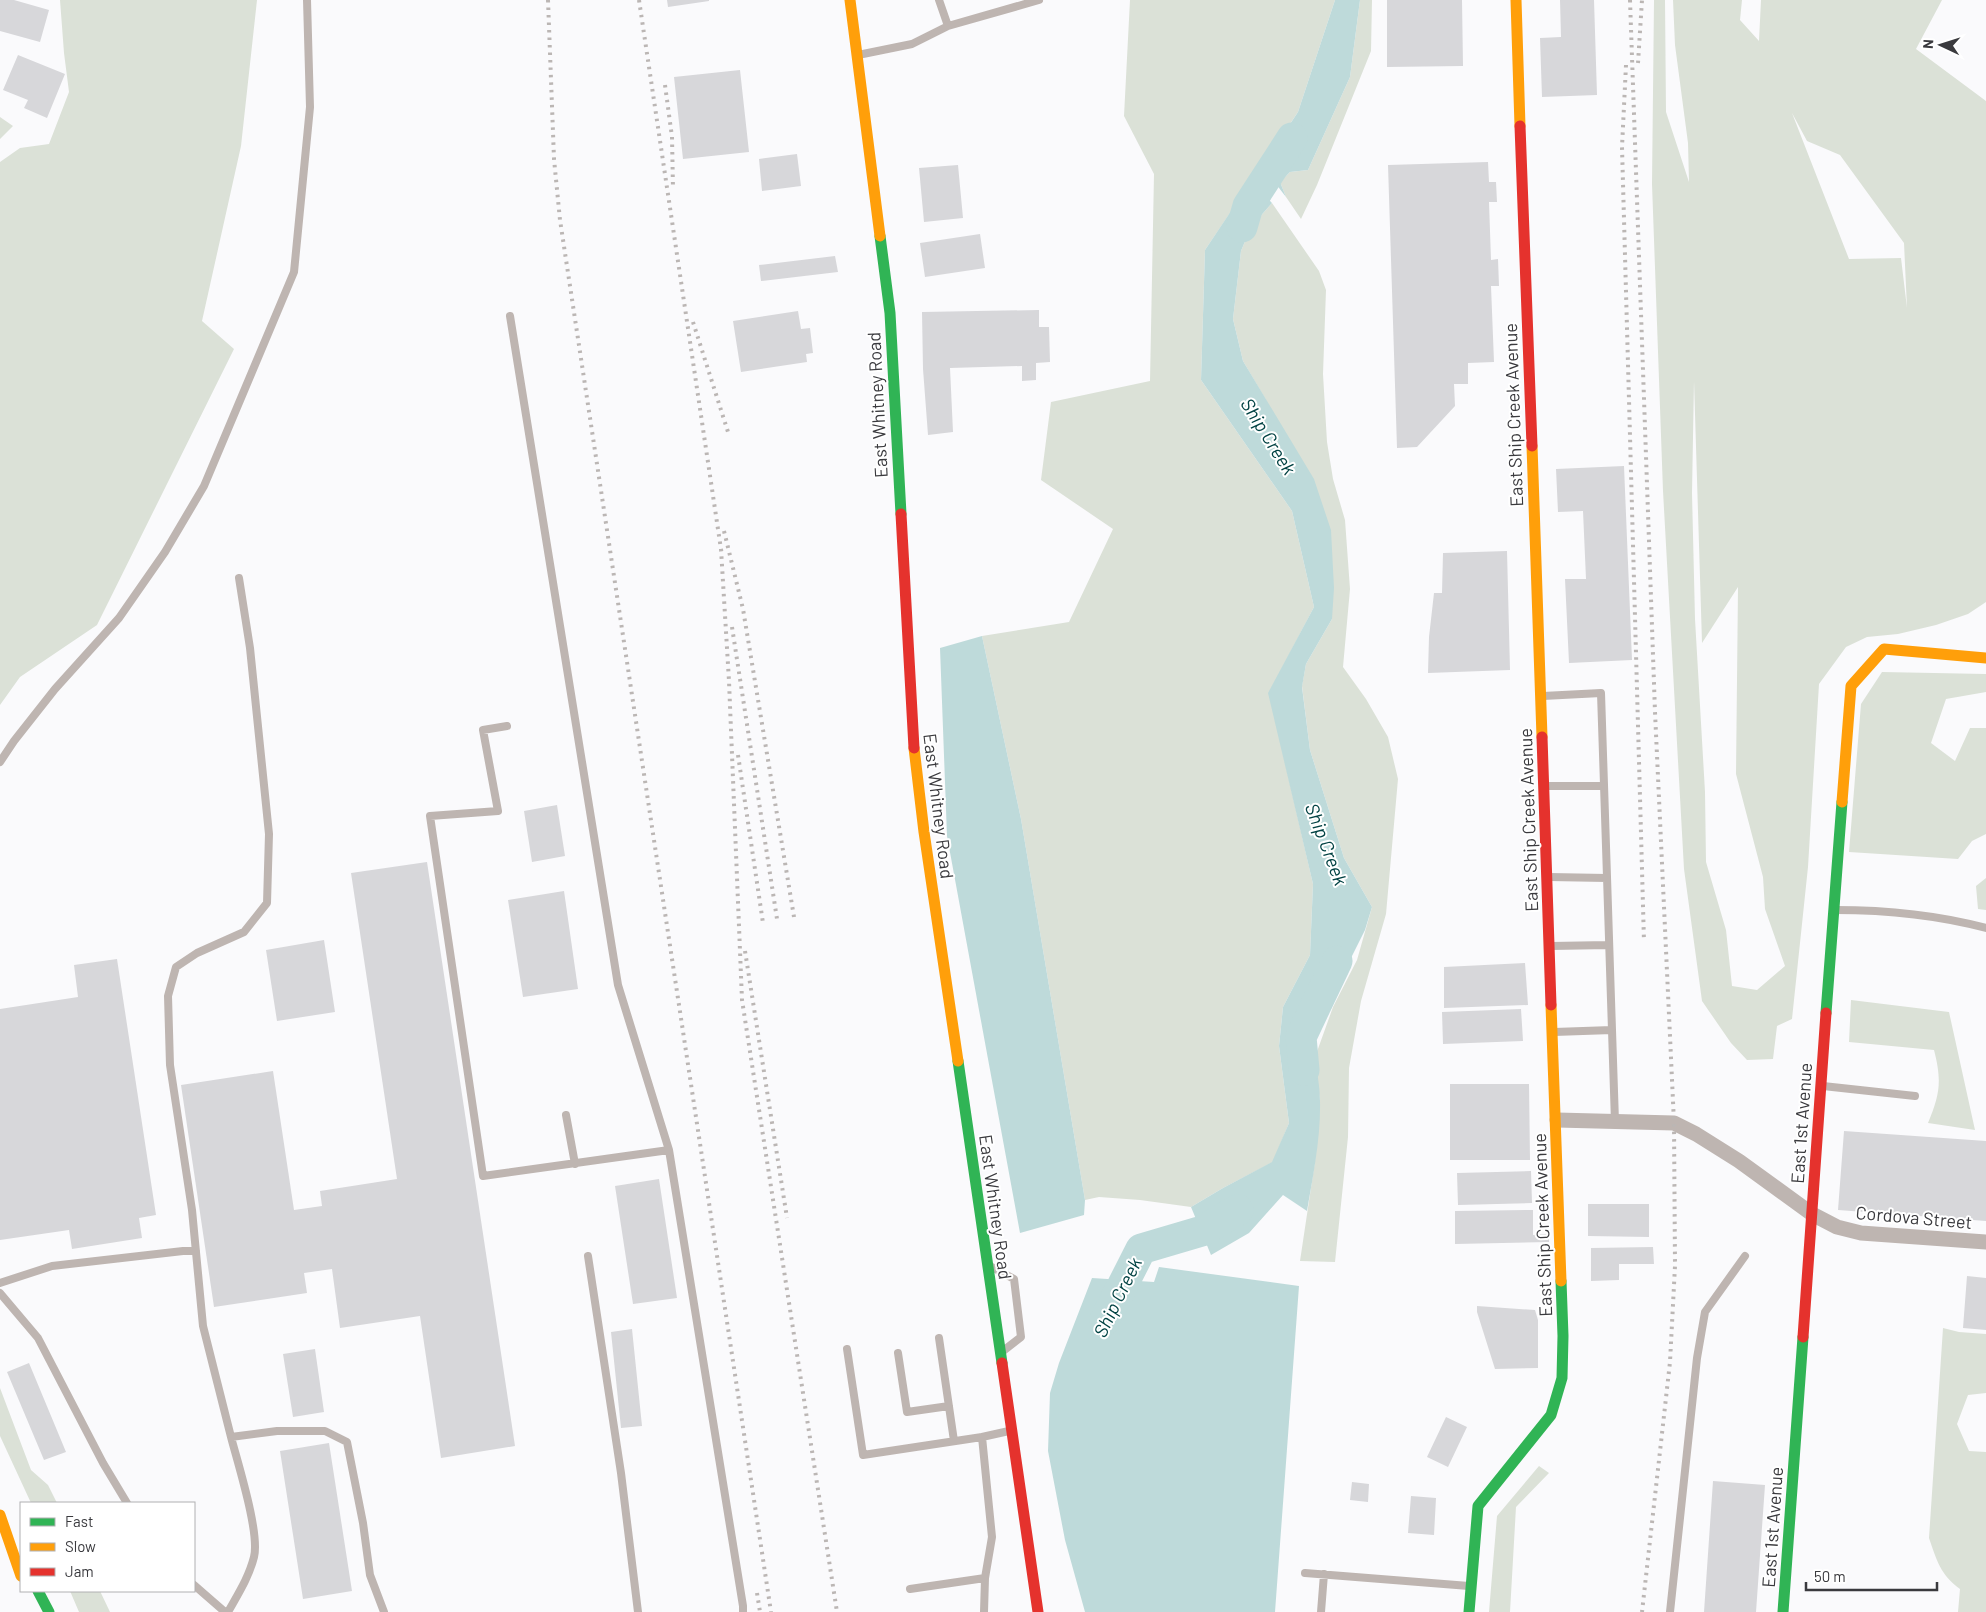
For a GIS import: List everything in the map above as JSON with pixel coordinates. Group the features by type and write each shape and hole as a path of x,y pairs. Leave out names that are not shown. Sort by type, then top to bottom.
{"street":[{"name":"East Whitney Road","path":"850,0 890,313 912,727 924,832 1038,1612"},
{"name":"East Ship Creek Avenue","path":"1469,1612 1478,1506 1551,1415 1562,1378 1563,1336 1548,876 1516,0"},
{"name":"East 1st Avenue","path":"1783,1612 1833,910 1851,686 1884,649 1986,658"},
{"name":"Cordova Street","path":"1556,1120 1674,1124 1684,1127 1739,1161 1812,1214 1837,1227 1861,1233 1986,1242"},
{"path":"0,1515 20,1556"},
{"path":"6,1529 20,1573"},
{"path":"39,1592 49,1612"}],"lane":[{"path":"0,762 55,689 119,618 165,552 204,486 294,272 310,107 307,0"},
{"path":"938,0 948,26"},
{"path":"858,56 912,44 948,26 1039,0"},
{"path":"510,316 618,985 669,1150 743,1612"},
{"path":"195,1586 226,1612 247,1579 254,1554 254,1532 202,1326 192,1210 170,1065 168,996 176,967 197,953 244,932 267,903 269,834 250,648 239,578"},
{"path":"1541,696 1601,693 1615,1122"},
{"path":"507,726 483,730 498,810 430,816 483,1176 669,1150"},
{"path":"1544,786 1604,786"},
{"path":"1548,876 1607,878"},
{"path":"1833,910 1862,910 1953,919 1986,928"},
{"path":"1550,946 1609,945"},
{"path":"1553,1032 1612,1030"},
{"path":"1821,1086 1915,1096"},
{"path":"566,1115 575,1164"},
{"path":"0,1283 52,1266 196,1251"},
{"path":"588,1256 621,1473 638,1612"},
{"path":"1670,1612 1697,1358 1705,1312 1745,1256"},
{"path":"986,1264 1014,1279 1021,1337 999,1354"},
{"path":"0,1293 38,1338 103,1464 126,1502"},
{"path":"939,1338 954,1441"},
{"path":"847,1348 863,1455 982,1437 1011,1430"},
{"path":"898,1353 907,1412 949,1406"},
{"path":"231,1437 278,1432 325,1431 347,1442 363,1523 370,1575 384,1612"},
{"path":"982,1437 992,1537 985,1578 984,1612"},
{"path":"1305,1573 1471,1586"},
{"path":"1321,1612 1324,1574"},
{"path":"910,1589 985,1578"}],"shaded area":[{"path":"60,0 257,0 241,146 202,321 234,349 97,625 20,677 0,705 0,162 20,148 49,144 69,92"},
{"path":"1130,0 1335,0 1298,112 1205,250 1201,380 1292,511 1314,607 1269,693 1313,884 1310,955 1283,1007 1279,1046 1289,1123 1273,1162 1191,1207 1099,1197 1085,1200 1021,819 982,636 1069,622 1113,529 1041,480 1051,402 1150,381 1154,174 1124,116"},
{"path":"1360,0 1372,0 1371,51 1317,185 1301,219 1286,197 1280,182 1290,172 1308,170 1350,77"},
{"path":"1654,0 1665,0 1666,112 1689,182 1688,143 1675,45 1673,0 1742,0 1740,20 1759,41 1761,0 1942,0 1916,49 1986,101 1986,602 1968,614 1936,625 1898,634 1867,637 1846,647 1819,684 1808,867 1792,1019 1777,1026 1773,1059 1747,1060 1731,1043 1702,1001 1684,869 1663,491 1652,184","holes":["1792,113 1807,141 1840,155 1904,243 1907,308 1901,258 1849,259","1694,381 1702,643 1738,587 1736,774 1763,877 1765,909 1785,966 1757,990 1732,986 1726,930 1706,862 1705,792 1695,619 1692,493"]},
{"path":"0,117 13,126 0,139"},
{"path":"1272,203 1319,271 1326,290 1323,374 1327,442 1333,479 1345,520 1350,589 1343,667 1366,699 1388,737 1398,779 1386,914 1361,1001 1349,1068 1348,1137 1335,1262 1300,1261 1315,1161 1320,1100 1314,1060 1333,1007 1357,960 1372,907 1344,858 1310,750 1302,686 1306,664 1332,619 1266,400 1243,361 1233,319 1241,251 1251,227"},
{"path":"1882,672 1986,674 1986,692 1946,699 1931,743 1955,761 1970,728 1986,728 1986,834 1972,841 1958,859 1849,852 1861,704"},
{"path":"1986,878 1986,910 1978,909 1976,886"},
{"path":"1851,1000 1949,1012 1975,1130 1928,1123 1935,1104 1939,1079 1934,1050 1849,1042"},
{"path":"1943,1328 1959,1332 1986,1334 1986,1393 1968,1395 1957,1424 1969,1451 1986,1452 1986,1612 1958,1612 1960,1589 1944,1572 1937,1560 1929,1538"},
{"path":"0,1388 31,1470 48,1485 56,1502 31,1502 0,1436"},
{"path":"1539,1466 1549,1473 1516,1507 1510,1612 1489,1612 1497,1516"},
{"path":"70,1592 100,1592 110,1612 79,1612"}],"water":[{"path":"1335,0 1360,0 1350,77 1308,170 1290,172 1280,182 1286,197 1262,166 1298,112"},
{"path":"1251,181 1272,203 1251,227 1241,251 1233,319 1243,361 1314,479 1331,530 1334,588 1332,619 1306,664 1302,687 1310,750 1344,858 1372,907 1365,930 1351,958 1303,1018 1320,1091 1318,1142 1307,1211 1283,1195 1249,1233 1211,1255 1191,1207 1272,1162 1289,1123 1279,1046 1283,1007 1310,955 1313,884 1268,693 1314,607 1292,511 1201,380 1205,250"},
{"path":"982,636 1021,819 1085,1200 1084,1215 1020,1233 947,836 940,648"},
{"path":"1159,1267 1299,1286 1275,1612 1085,1612 1065,1540 1048,1451 1050,1393 1059,1363 1092,1278 1154,1282"}],"building":[{"path":"0,0 14,0 49,10 40,42 0,31"},
{"path":"667,0 709,0 709,1 668,7"},
{"path":"1387,0 1462,0 1463,66 1387,67"},
{"path":"1560,0 1594,0 1597,95 1542,97 1540,38 1561,37"},
{"path":"18,55 65,74 47,118 24,108 28,100 3,90"},
{"path":"740,70 749,152 683,159 674,77"},
{"path":"797,154 801,186 762,191 759,159"},
{"path":"1488,162 1489,182 1496,182 1497,202 1489,202 1491,260 1498,259 1499,286 1491,286 1494,362 1468,363 1468,384 1454,384 1455,406 1417,447 1397,448 1388,165"},
{"path":"958,165 963,218 924,222 919,168"},
{"path":"980,234 985,268 925,277 920,243"},
{"path":"835,256 838,272 761,281 759,265"},
{"path":"1039,310 1039,327 1049,327 1050,362 1036,363 1036,380 1022,381 1022,366 950,368 953,432 928,435 923,369 922,312"},
{"path":"798,311 801,329 810,328 813,353 806,354 807,362 741,372 733,321"},
{"path":"1624,466 1632,660 1569,663 1565,579 1586,579 1583,511 1558,512 1556,469"},
{"path":"1507,551 1510,670 1428,673 1429,637 1434,593 1442,593 1443,553"},
{"path":"557,805 565,856 532,862 524,811"},
{"path":"427,862 515,1446 441,1458 420,1316 340,1328 332,1269 304,1273 307,1293 214,1307 181,1085 273,1071 294,1210 322,1206 320,1191 397,1179 351,873"},
{"path":"564,891 578,989 523,997 508,900"},
{"path":"324,940 335,1012 277,1021 266,950"},
{"path":"117,959 156,1215 139,1218 142,1238 72,1249 69,1230 0,1240 0,1009 78,997 74,965"},
{"path":"1525,963 1528,1005 1444,1008 1444,967"},
{"path":"1521,1009 1523,1041 1443,1044 1442,1012"},
{"path":"1450,1084 1529,1084 1530,1160 1450,1160"},
{"path":"1844,1131 1986,1141 1986,1221 1838,1210"},
{"path":"1531,1171 1532,1203 1458,1205 1457,1173"},
{"path":"659,1179 677,1298 633,1304 615,1186"},
{"path":"1588,1204 1649,1204 1649,1237 1588,1236"},
{"path":"1533,1210 1533,1235 1549,1234 1549,1242 1455,1244 1455,1211"},
{"path":"1653,1247 1654,1264 1619,1264 1619,1280 1591,1281 1591,1248"},
{"path":"1967,1276 1986,1278 1986,1330 1963,1328"},
{"path":"1477,1306 1535,1310 1538,1320 1538,1368 1495,1369 1477,1312"},
{"path":"632,1329 642,1426 621,1428 611,1332"},
{"path":"315,1349 324,1412 293,1417 283,1354"},
{"path":"29,1363 66,1452 44,1460 7,1372"},
{"path":"1446,1417 1467,1427 1448,1467 1427,1457"},
{"path":"329,1443 352,1591 303,1599 280,1451"},
{"path":"1713,1481 1765,1485 1756,1612 1704,1612"},
{"path":"1352,1482 1369,1484 1368,1502 1350,1500"},
{"path":"1411,1496 1436,1498 1434,1535 1408,1533"}],"waterway":[{"name":"Ship Creek","path":"1242,227 1248,206 1292,138"},
{"name":"Ship Creek","path":"1304,1070 1301,1037 1337,961"},
{"name":"Ship Creek","path":"1105,1320 1141,1249 1202,1231 1238,1210"}],"railway":[{"path":"548,0 554,159 560,220 771,1612"},
{"path":"639,0 722,556"},
{"path":"1630,0 1655,712 1674,1123 1675,1266 1670,1362 1642,1612"},
{"path":"1638,63 1642,0"},
{"path":"1626,65 1622,147 1644,942"},
{"path":"665,85 672,137 673,189"},
{"path":"693,322 728,432"},
{"path":"724,531 743,609 794,917"},
{"path":"721,549 729,681 742,1000 837,1612"},
{"path":"732,627 777,919"},
{"path":"738,755 763,923"},
{"path":"745,951 787,1218"},
{"path":"757,1593 760,1612"}],"traffic: fast":[{"path":"880,236 890,313 901,514"},
{"path":"1826,1013 1842,802"},
{"path":"958,1061 1002,1363"},
{"path":"1469,1612 1478,1506 1551,1415 1562,1378 1561,1281"},
{"path":"1783,1612 1803,1337"},
{"path":"39,1592 49,1612"}],"traffic: slow":[{"path":"850,0 880,236"},
{"path":"1516,0 1520,126"},
{"path":"1532,446 1542,737"},
{"path":"1842,802 1851,686 1884,649 1986,658"},
{"path":"914,748 924,832 958,1061"},
{"path":"1551,1005 1561,1281"},
{"path":"0,1515 20,1573"}],"traffic: jam":[{"path":"1520,126 1532,446"},
{"path":"901,514 914,748"},
{"path":"1542,737 1551,1005"},
{"path":"1803,1337 1826,1013"},
{"path":"1002,1363 1038,1612"}]}
